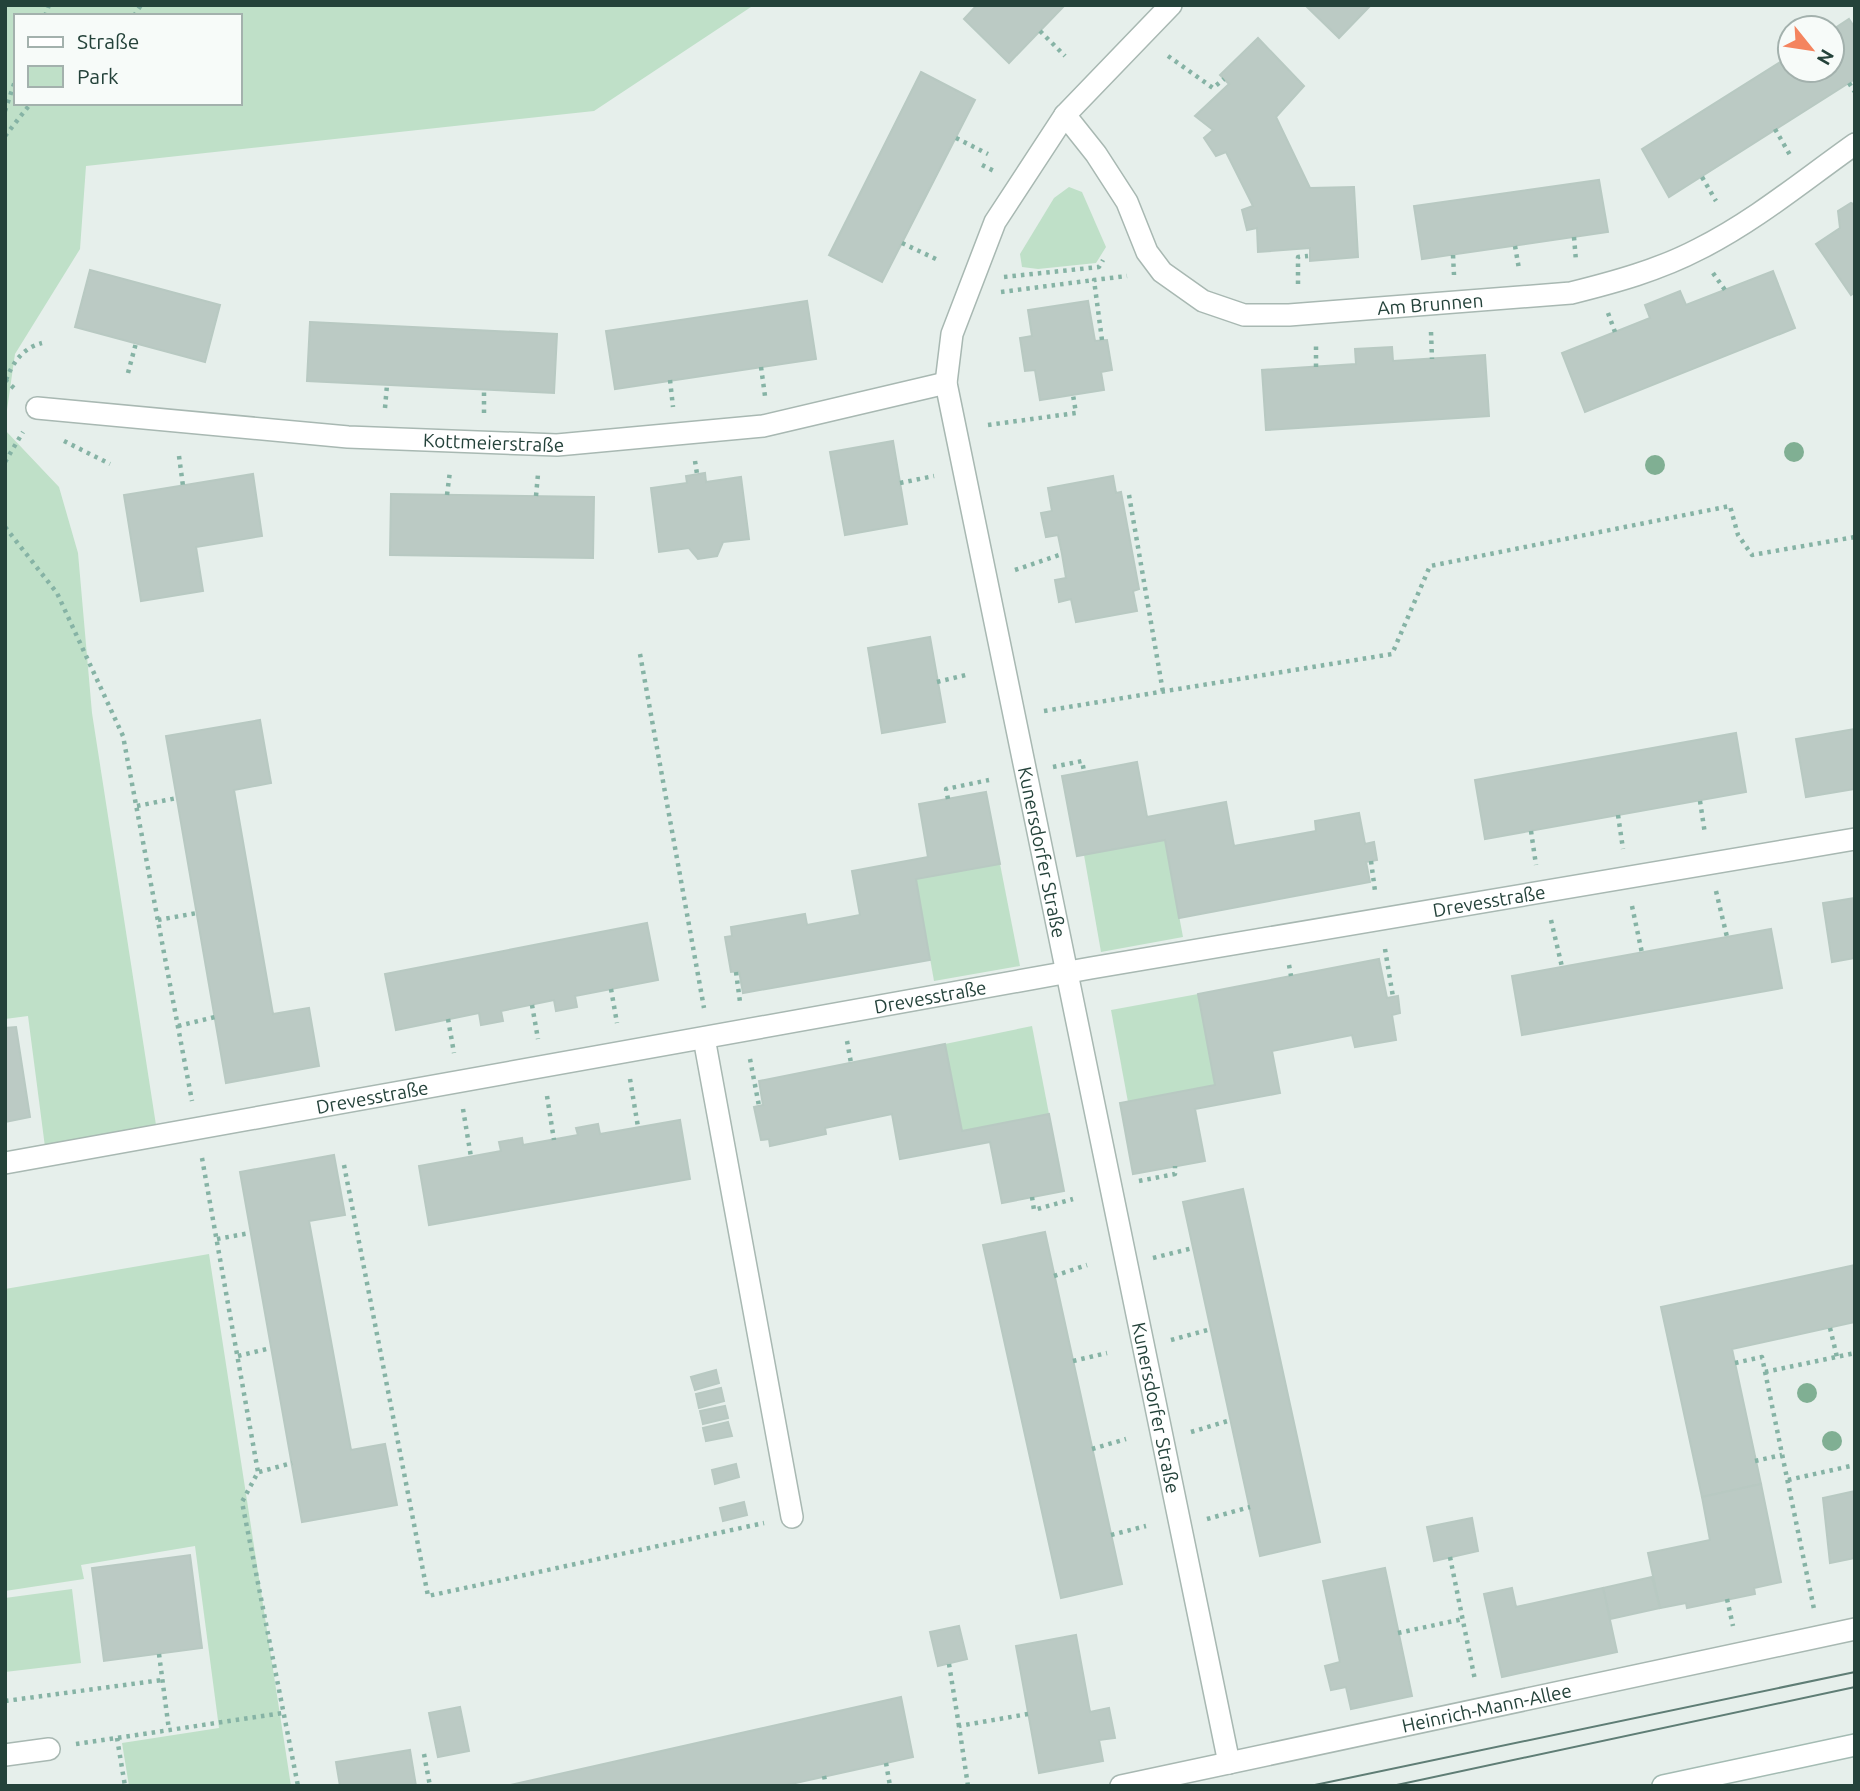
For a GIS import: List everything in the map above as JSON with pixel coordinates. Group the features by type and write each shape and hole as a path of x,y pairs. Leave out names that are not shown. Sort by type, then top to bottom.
{"street":[{"name":"Kunersdorfer Straße","path":"1171,5 1065,116 995,222 952,334 946,383 1229,1763"},
{"name":"Am Brunnen","path":"1065,116 1096,154 1127,202 1147,253 1162,272 1203,301 1244,315 1289,316 1558,294 1605,284 1650,270 1717,239 1855,144"},
{"name":"Kottmeierstraße","path":"37,408 348,437 557,445 763,426 946,383"},
{"name":"Drevesstraße","path":"5,1163 1067,972 1855,839"},
{"path":"704,1038 792,1517"},
{"name":"Heinrich-Mann-Allee","path":"1121,1786 1855,1629"},
{"path":"1663,1786 1855,1745"},
{"path":"5,1755 49,1749"}],"path":[{"path":"1040,31 1065,56"},
{"path":"1168,56 1213,88 1224,79"},
{"path":"1849,83 1855,92"},
{"path":"5,111 14,84"},
{"path":"5,136 29,105"},
{"path":"1775,129 1790,155"},
{"path":"956,138 988,155"},
{"path":"1702,177 1716,201"},
{"path":"1574,237 1576,262"},
{"path":"902,243 938,260"},
{"path":"1515,246 1519,270"},
{"path":"1453,254 1454,277"},
{"path":"1298,289 1298,257 1308,256"},
{"path":"1003,277 1099,267 1103,260"},
{"path":"1708,266 1725,290"},
{"path":"997,292 1130,275"},
{"path":"1094,280 1102,340"},
{"path":"1606,306 1615,332"},
{"path":"1431,325 1432,359"},
{"path":"1316,336 1316,367"},
{"path":"6,380 11,368 28,346 42,343"},
{"path":"128,373 136,343"},
{"path":"761,367 765,396"},
{"path":"670,380 674,416"},
{"path":"384,420 387,384"},
{"path":"483,426 484,390"},
{"path":"988,425 1076,413 1073,394"},
{"path":"179,456 183,486"},
{"path":"695,461 697,474"},
{"path":"447,495 450,467"},
{"path":"536,496 538,474"},
{"path":"900,483 934,476"},
{"path":"1129,495 1163,692"},
{"path":"1042,712 1392,654 1430,566 1730,506 1738,535 1752,555 1855,537"},
{"path":"5,527 57,593 123,736 258,1469 242,1502 298,1786"},
{"path":"1015,570 1062,554"},
{"path":"640,654 704,1011"},
{"path":"937,682 970,674"},
{"path":"1052,767 1082,761 1084,771"},
{"path":"948,799 946,789 989,780"},
{"path":"137,806 177,798"},
{"path":"1700,801 1706,837"},
{"path":"1618,815 1623,851"},
{"path":"1531,831 1536,867"},
{"path":"1371,861 1376,895"},
{"path":"1716,891 1727,937"},
{"path":"1632,906 1642,953"},
{"path":"158,920 197,913"},
{"path":"1551,920 1562,967"},
{"path":"1385,948 1393,997"},
{"path":"1289,965 1292,976"},
{"path":"736,972 741,1004"},
{"path":"611,989 617,1025"},
{"path":"532,1005 539,1051"},
{"path":"178,1026 215,1017"},
{"path":"449,1019 455,1065"},
{"path":"847,1041 851,1063"},
{"path":"750,1058 759,1106"},
{"path":"630,1079 638,1127"},
{"path":"547,1093 554,1140"},
{"path":"463,1108 471,1157"},
{"path":"344,1165 428,1596 792,1517"},
{"path":"1134,1182 1175,1174 1175,1166"},
{"path":"1032,1198 1034,1210 1073,1199"},
{"path":"217,1239 250,1233"},
{"path":"1150,1259 1193,1248"},
{"path":"1054,1276 1087,1265"},
{"path":"1830,1328 1837,1357"},
{"path":"1167,1341 1211,1329"},
{"path":"238,1356 271,1348"},
{"path":"1073,1361 1107,1353"},
{"path":"1765,1372 1855,1353"},
{"path":"1735,1363 1762,1357 1820,1637"},
{"path":"1186,1433 1231,1420"},
{"path":"1092,1449 1126,1439"},
{"path":"1755,1461 1782,1455"},
{"path":"258,1469 292,1463"},
{"path":"1788,1480 1855,1465"},
{"path":"1204,1520 1250,1507"},
{"path":"1111,1535 1146,1526"},
{"path":"1450,1557 1477,1689"},
{"path":"1727,1600 1734,1635"},
{"path":"1398,1633 1463,1619"},
{"path":"159,1654 169,1730"},
{"path":"949,1664 968,1786"},
{"path":"5,1701 162,1680"},
{"path":"49,1749 283,1713"},
{"path":"959,1726 1028,1714"},
{"path":"117,1738 125,1786"},
{"path":"424,1754 430,1786"},
{"path":"886,1763 890,1786"},
{"path":"824,1776 826,1786"}],"green space":[{"path":"5,5 754,5 594,111 86,166 80,249 15,354 5,424"},
{"path":"1069,187 1082,192 1106,247 1096,263 1038,269 1022,267 1020,254 1054,198"},
{"path":"5,430 59,487 78,553 92,713 156,1125 45,1147 28,1016 5,1019"},
{"path":"1165,840 1183,937 1101,952 1084,855"},
{"path":"1000,864 1020,966 934,981 916,879"},
{"path":"1198,994 1215,1085 1128,1102 1111,1010"},
{"path":"1032,1026 1049,1114 962,1131 945,1044"},
{"path":"209,1254 291,1786 129,1786 122,1743 219,1728 195,1546 81,1565 84,1579 5,1591 5,1289"},
{"path":"72,1589 81,1663 5,1672 5,1598"}],"building":[{"path":"977,5 1065,5 1009,63 964,19"},
{"path":"1305,5 1371,5 1339,38"},
{"path":"1849,19 1855,28 1855,79 1669,197 1642,149 1776,65 1776,84 1846,84 1846,21"},
{"path":"1258,38 1304,86 1276,117 1310,188 1354,187 1358,257 1310,261 1310,248 1258,252 1257,228 1247,230 1242,210 1253,206 1226,152 1216,156 1204,138 1213,130 1195,116 1229,84 1220,75"},
{"path":"921,72 975,100 882,282 829,255"},
{"path":"1599,180 1608,232 1422,259 1414,206"},
{"path":"1851,203 1855,205 1855,292 1851,295 1816,244 1840,228 1838,211"},
{"path":"90,270 220,305 205,362 75,327"},
{"path":"1773,271 1795,328 1585,412 1562,353 1650,318 1645,305 1680,291 1686,305"},
{"path":"807,301 816,359 615,389 606,331"},
{"path":"1088,301 1095,341 1107,340 1112,370 1101,372 1104,390 1040,400 1035,370 1025,371 1020,338 1032,336 1028,310"},
{"path":"310,322 557,334 554,393 307,381"},
{"path":"1392,347 1393,361 1485,355 1489,416 1266,430 1262,370 1356,364 1355,349"},
{"path":"893,441 907,524 845,535 830,452"},
{"path":"705,473 706,482 741,477 749,539 723,542 717,556 698,559 689,548 659,552 651,488 687,483 686,476"},
{"path":"253,474 262,536 196,547 203,591 141,601 124,495"},
{"path":"1113,476 1116,493 1121,492 1139,589 1133,591 1137,611 1076,622 1071,599 1059,602 1055,580 1066,578 1062,554 1058,535 1046,537 1041,513 1052,511 1048,488"},
{"path":"391,494 594,497 593,558 390,555"},
{"path":"930,637 945,722 882,733 868,648"},
{"path":"260,720 271,783 234,790 273,1014 309,1008 319,1066 226,1083 166,736"},
{"path":"1855,729 1855,789 1806,797 1796,739"},
{"path":"1736,733 1746,792 1485,839 1475,780"},
{"path":"1137,762 1147,817 1226,802 1234,846 1316,831 1315,821 1359,813 1365,844 1374,842 1377,860 1366,862 1370,882 1179,918 1165,840 1077,856 1062,776"},
{"path":"986,792 1000,864 916,879 930,960 743,993 739,971 731,972 725,937 732,936 731,927 805,914 807,925 860,915 852,871 928,857 919,804"},
{"path":"1855,898 1855,958 1832,962 1823,903"},
{"path":"647,923 658,980 575,996 577,1007 556,1011 554,1000 501,1011 503,1021 481,1025 479,1013 396,1030 385,974"},
{"path":"1771,929 1782,988 1522,1035 1512,976"},
{"path":"1379,959 1387,998 1398,996 1400,1013 1392,1015 1396,1040 1355,1047 1352,1035 1272,1051 1280,1093 1195,1109 1205,1161 1133,1174 1120,1103 1215,1085 1198,994"},
{"path":"16,1027 30,1117 5,1122 5,1028"},
{"path":"945,1044 962,1131 1049,1114 1064,1191 1002,1203 990,1142 900,1159 892,1114 825,1128 826,1134 770,1146 769,1139 761,1140 754,1107 763,1105 759,1081"},
{"path":"680,1120 690,1179 429,1225 419,1166 501,1151 499,1142 522,1138 523,1145 578,1135 576,1128 598,1124 600,1134"},
{"path":"334,1155 345,1215 309,1221 351,1450 385,1444 397,1505 302,1522 240,1172"},
{"path":"1243,1189 1320,1542 1260,1556 1183,1202"},
{"path":"1045,1232 1122,1584 1061,1598 983,1245"},
{"path":"1855,1265 1855,1322 1732,1349 1761,1484 1702,1497 1661,1307"},
{"path":"716,1370 719,1383 695,1390 691,1377"},
{"path":"721,1388 724,1401 699,1408 696,1394"},
{"path":"725,1406 728,1418 703,1424 700,1411"},
{"path":"728,1422 732,1436 706,1441 703,1428"},
{"path":"736,1464 739,1477 715,1484 712,1470"},
{"path":"1761,1484 1781,1582 1754,1588 1755,1594 1687,1608 1686,1603 1660,1608 1648,1553 1710,1540 1702,1497"},
{"path":"1855,1491 1855,1558 1830,1563 1823,1498"},
{"path":"744,1502 747,1515 723,1521 720,1508"},
{"path":"1472,1518 1478,1551 1434,1561 1427,1527"},
{"path":"190,1555 202,1648 104,1661 92,1568"},
{"path":"1385,1568 1412,1696 1351,1709 1346,1687 1331,1690 1325,1666 1340,1662 1323,1581"},
{"path":"1652,1577 1660,1608 1610,1619 1603,1588"},
{"path":"1512,1588 1516,1607 1603,1588 1617,1652 1502,1677 1484,1594"},
{"path":"959,1626 967,1659 938,1666 930,1632"},
{"path":"1076,1635 1090,1712 1109,1708 1115,1738 1099,1740 1103,1761 1039,1773 1016,1646"},
{"path":"901,1697 913,1757 782,1786 506,1786"},
{"path":"460,1707 469,1751 438,1757 429,1713"},
{"path":"410,1750 416,1786 340,1786 336,1762"}],"tram line":[{"path":"1310,1786 1855,1672"},
{"path":"1392,1786 1855,1687"}]}
